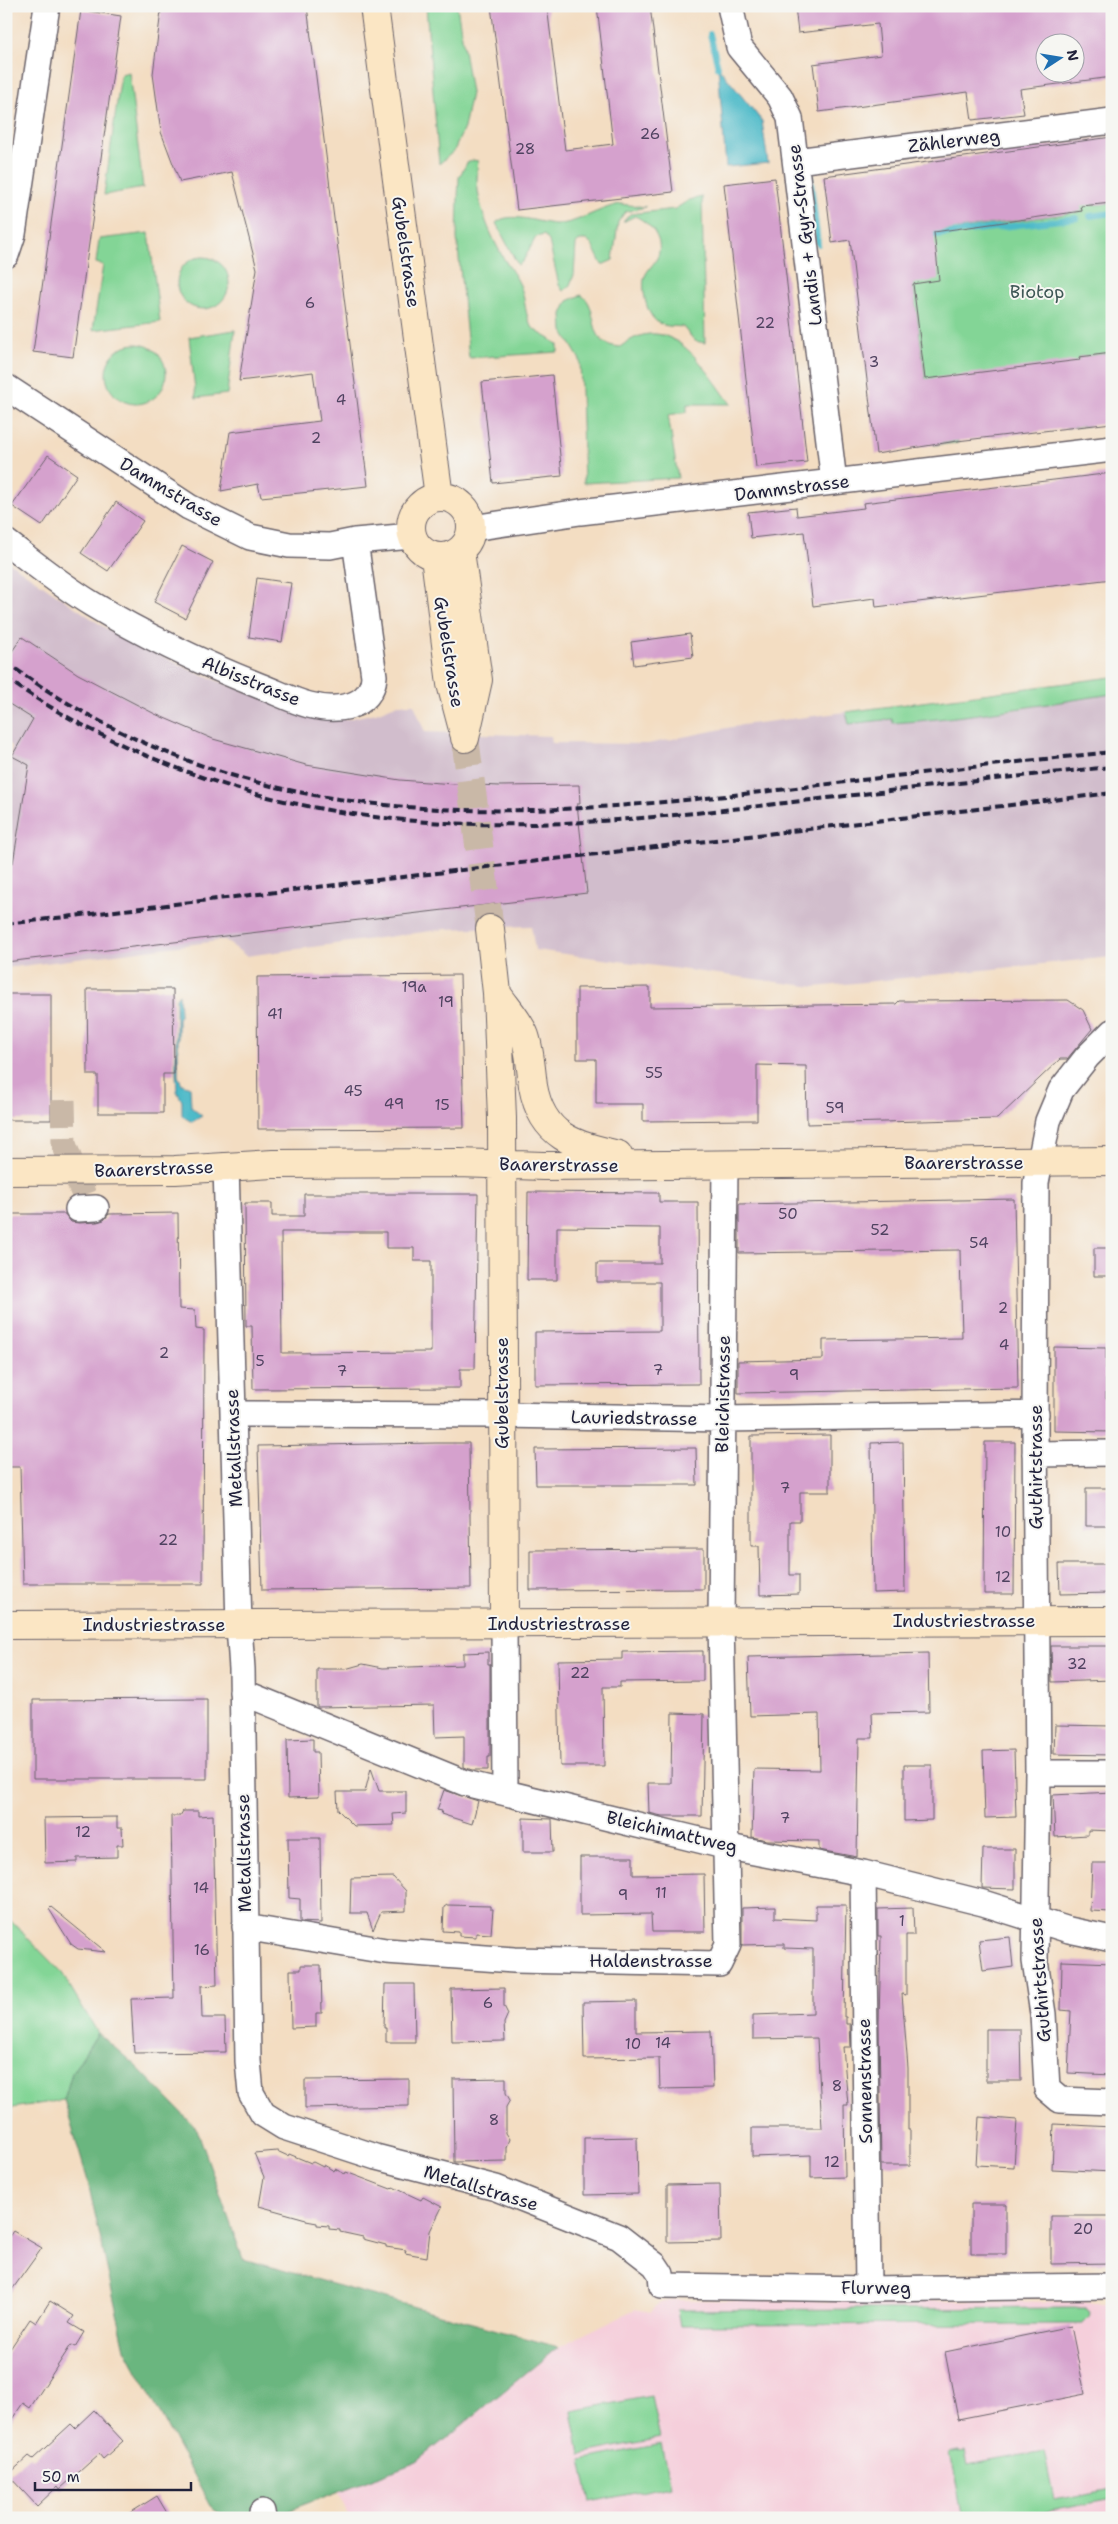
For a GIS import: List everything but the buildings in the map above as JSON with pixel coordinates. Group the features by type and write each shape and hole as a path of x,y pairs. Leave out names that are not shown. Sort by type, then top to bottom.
{"street":[{"path":"6,255 13,234 47,6"},
{"name":"Gubelstrasse","path":"374,6 440,497 449,498 465,509 478,680 465,738 451,684 435,557"},
{"name":"Landis + Gyr-Strasse","path":"730,6 739,47 780,97 790,118 834,482"},
{"name":"Zählerweg","path":"796,161 1112,121"},
{"name":"Dammstrasse","path":"6,387 188,507 250,537 289,545 330,546 355,541 412,536"},
{"name":"Dammstrasse","path":"466,539 580,512 1112,449"},
{"path":"440,497 430,498 416,509 410,526 412,536 421,550 435,557 444,558 466,539"},
{"name":"Albisstrasse","path":"6,542 61,584 92,604 207,665 310,705 341,707 364,701 373,689 374,676 355,541"},
{"name":"Gubelstrasse","path":"490,929 497,993 502,1110 505,1792"},
{"name":"Gubelstrasse","path":"497,993 525,1036 534,1091 544,1117 559,1136 583,1147 666,1166"},
{"name":"Guthirtstrasse","path":"1112,1032 1087,1057 1061,1090 1048,1121 1036,1183 1035,1454 1038,1773 1035,1961 1043,2014 1047,2089 1060,2100 1112,2102"},
{"name":"Baarerstrasse","path":"6,1171 175,1170 292,1164 666,1166 1112,1161"},
{"name":"Bleichistrasse","path":"721,1624 725,1164"},
{"name":"Metallstrasse","path":"226,1166 238,1625 242,1692 248,2061 251,2093 263,2114 284,2126 376,2157 496,2188 619,2237 655,2265"},
{"name":"Lauriedstrasse","path":"233,1414 503,1415 724,1419 1036,1414"},
{"path":"1035,1454 1112,1453"},
{"name":"Industriestrasse","path":"6,1625 721,1624 1112,1621"},
{"name":"Haldenstrasse","path":"245,1927 386,1951 514,1960 719,1964 728,1945 724,1846 721,1624"},
{"name":"Bleichimattweg","path":"242,1692 465,1783 724,1846 863,1873 983,1903 1069,1930 1112,1939"},
{"path":"1038,1773 1112,1772"},
{"name":"Sonnenstrasse","path":"863,1873 868,2289"},
{"name":"Flurweg","path":"655,2265 661,2274 662,2286 868,2289 1112,2286"}],"shaded area":[{"path":"6,560 107,629 199,674 317,717 347,719 376,713 398,704 414,704 425,732 551,736 552,743 648,744 742,725 846,712 849,724 892,719 893,723 1012,710 1112,694 1112,957 815,987 535,950 531,926 446,929 246,956 225,940 6,968 6,777 12,746 6,741"},
{"path":"674,2300 1112,2302 1112,2518 349,2518 339,2492 417,2462 558,2347 635,2309 651,2312 660,2303"}],"green space":[{"path":"426,6 457,6 471,93 464,128 454,151 439,164"},
{"path":"129,72 143,188 104,195 121,74"},
{"name":"Biotop","path":"1084,141 1092,205 1112,203 1112,353 1079,357 1088,426 1066,428 952,376 958,443 934,445 910,262 924,163 951,159 958,229 1070,213 1061,145"},
{"path":"473,160 478,161 478,187 487,224 498,248 520,285 530,323 535,330 558,345 558,352 469,358 457,238 459,177 467,163"},
{"path":"702,197 705,343 695,341 683,327 663,325 652,317 646,304 644,279 658,256 659,244 654,232 641,219 635,216 623,222 630,214 675,209 689,200"},
{"path":"620,204 646,207 625,212 618,222 613,260 602,265 592,245 586,240 581,240 576,244 574,275 569,287 563,291 559,285 549,241 544,235 536,237 523,261 518,265 496,223 502,219 517,218 564,224"},
{"path":"149,233 160,322 93,330 103,265 96,263 99,239"},
{"path":"198,257 208,257 218,261 225,268 229,283 225,298 218,305 208,309 198,309 188,305 181,298 177,288 177,278 181,268 188,261"},
{"path":"581,295 587,300 597,333 602,340 609,345 620,347 638,336 655,334 670,338 684,347 697,360 731,404 687,404 687,412 668,415 678,478 584,483 580,360 563,331 562,314 568,301"},
{"path":"235,330 227,394 196,398 189,337"},
{"path":"136,344 153,349 161,357 166,374 161,391 153,399 136,404 119,399 111,391 106,374 111,357 119,349"},
{"path":"1112,677 1112,694 975,715 893,723 892,719 849,724 846,712"},
{"path":"6,1916 62,1973 98,2033 72,2073 64,2100 6,2109"},
{"path":"98,2033 138,2068 197,2129 243,2259 558,2347 417,2462 268,2518 228,2518 210,2506 125,2349 87,2178 64,2100 72,2073"},
{"path":"1085,2308 1091,2316 1084,2324 680,2325 677,2310"},
{"path":"651,2396 660,2438 580,2454 572,2411"},
{"path":"661,2444 670,2486 590,2502 581,2460"},
{"path":"959,2450 960,2452 965,2451 968,2465 1044,2451 1054,2500 1112,2489 1112,2499 1015,2518 963,2518 950,2452"}],"water":[{"path":"718,67 762,121 768,163 726,167"},
{"path":"179,994 178,1076 182,1084 190,1087 191,1107 202,1116 192,1122 182,1116 182,1101 177,1091 176,998"}],"waterway":[{"path":"710,34 718,67"},
{"path":"810,174 818,244"},
{"path":"1090,216 1112,213"},
{"path":"927,236 1077,218"}],"tunnel":[{"path":"465,738 490,929"},
{"path":"63,1100 64,1144 89,1208"}],"railway":[{"path":"6,662 97,720 190,762 285,789 382,805 480,810 580,808 787,789 1112,752"},
{"path":"6,678 81,724 162,762 240,789 318,808 396,819 474,824 632,819 1112,767"},
{"path":"6,924 1112,793"}]}
